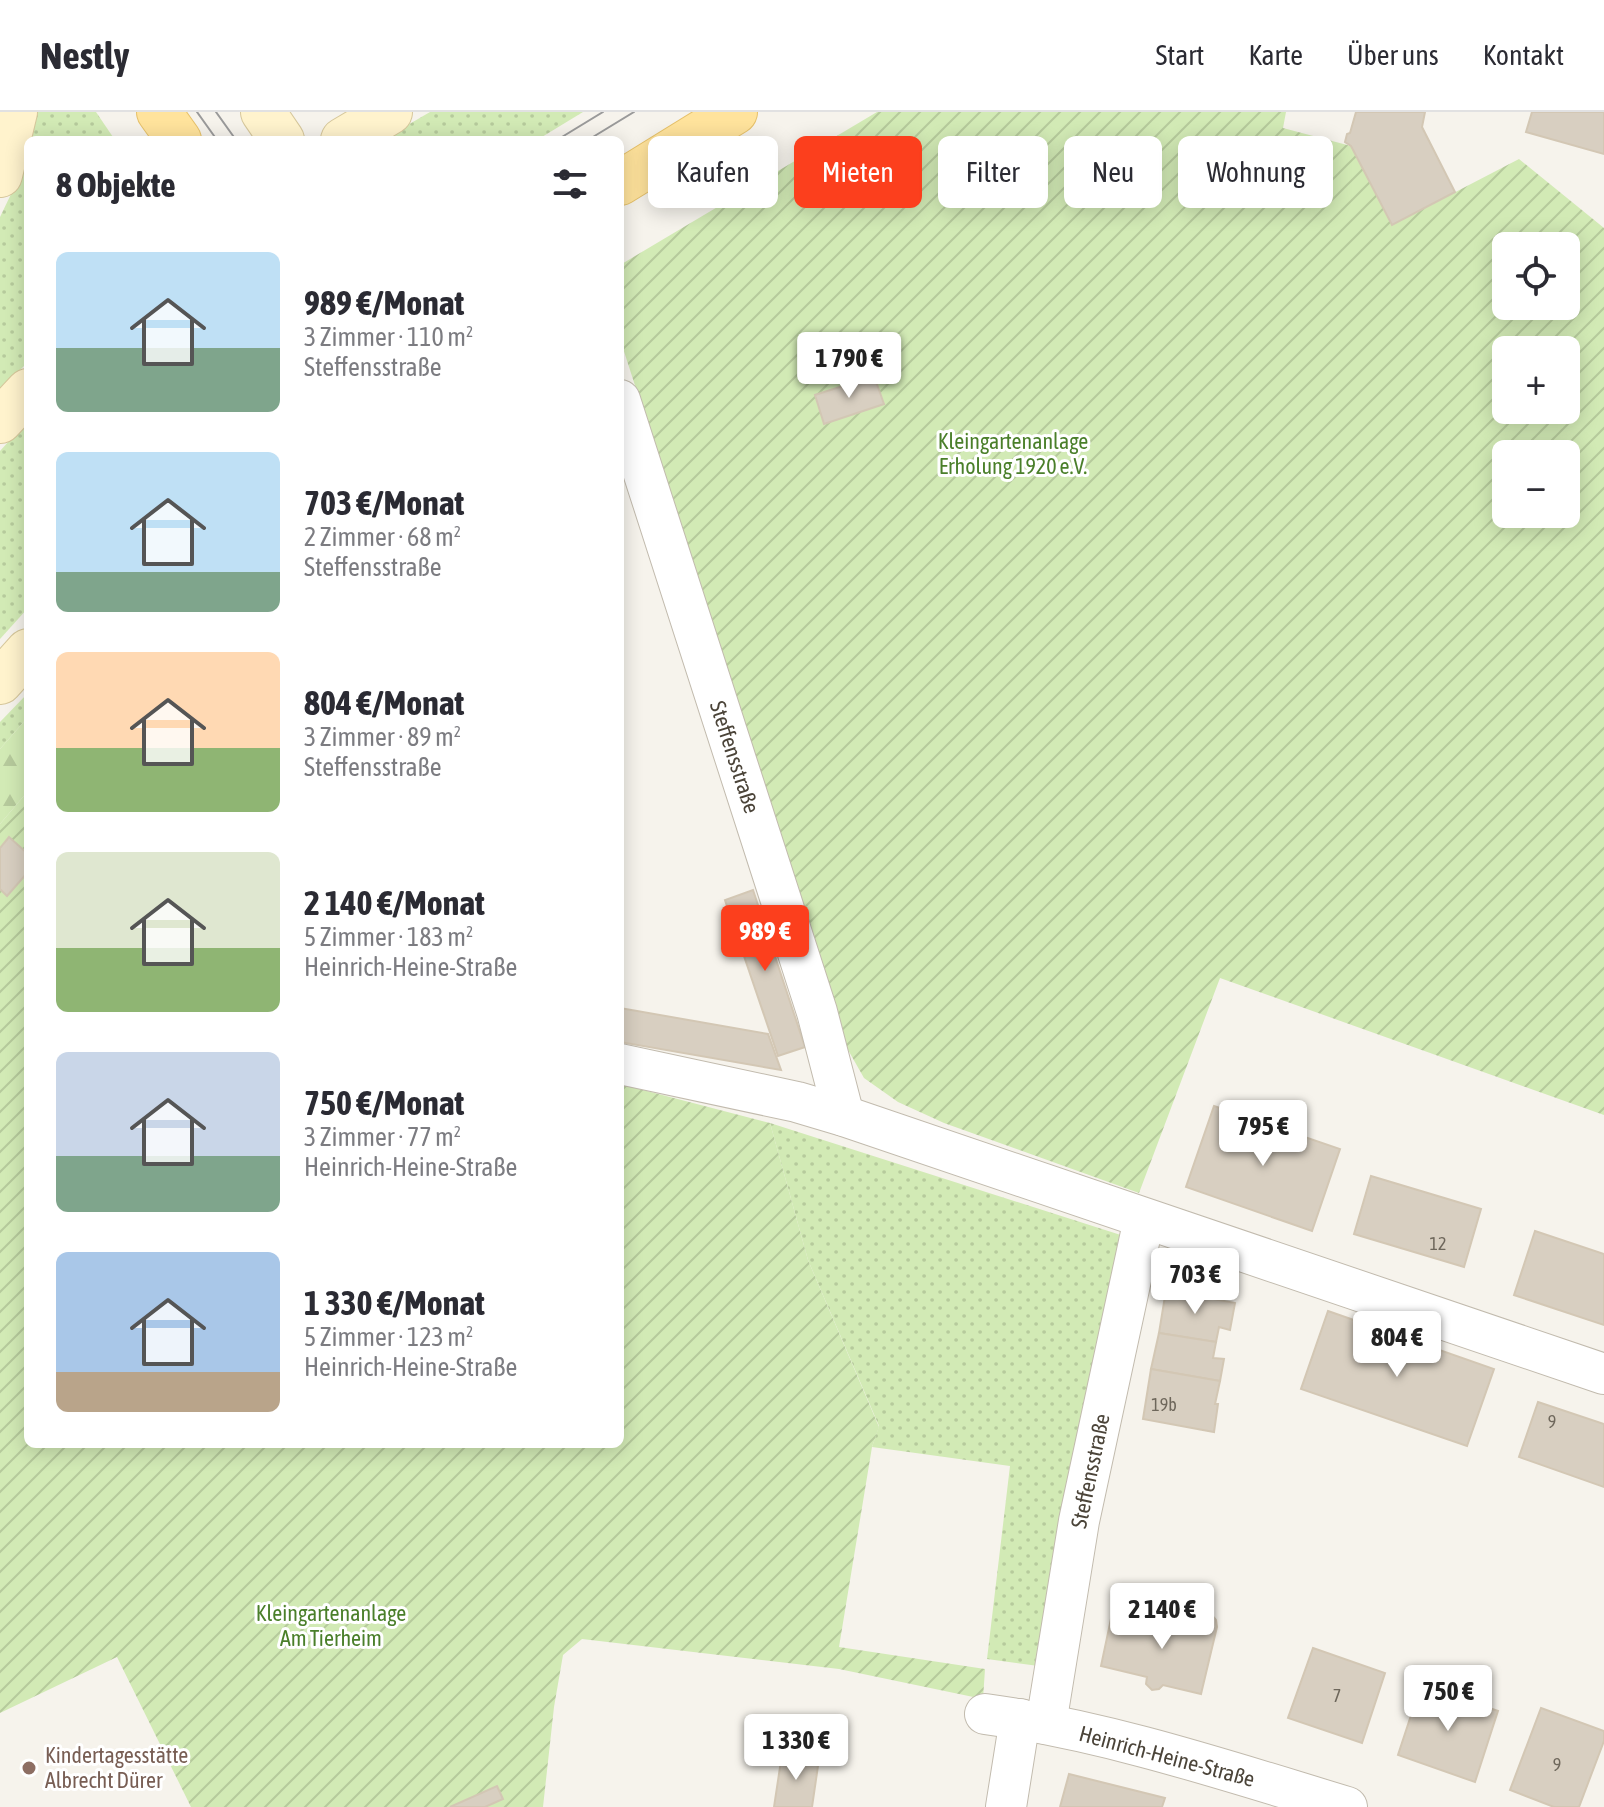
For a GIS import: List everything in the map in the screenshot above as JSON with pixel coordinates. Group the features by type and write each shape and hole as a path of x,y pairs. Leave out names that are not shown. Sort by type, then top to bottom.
{"main road":[{"path":"0,175 15,112"},
{"path":"159,112 176,136"},
{"path":"350,136 390,112"},
{"path":"624,181 735,112"},
{"path":"0,421 24,395"},
{"path":"0,682 24,655"}],"street":[{"name":"Steffensstraße","path":"624,412 817,1012 844,1116"},
{"path":"624,1065 797,1102 844,1116 1604,1374"},
{"name":"Steffensstraße","path":"1006,1807 1017,1719 1079,1521 1144,1219"},
{"name":"Heinrich-Heine-Straße","path":"1017,1719 1147,1749 1347,1807"}],"green space":[{"path":"34,112 96,112 112,136 29,136"},
{"path":"430,112 583,112 544,136 389,136"},
{"name":"Kleingartenanlage Erholung 1920 e.V.","path":"877,112 1286,112 1283,128 1313,136 1178,136 1178,208 1333,208 1333,141 1351,146 1392,225 1519,159 1604,228 1604,1115 1220,978 1139,1193 944,1123 898,1102 864,1078 839,1034 796,884 624,351 624,263 716,208 778,208 778,171 794,161 794,208 922,208 922,136 837,136"},
{"path":"24,154 24,366 0,390 0,217 13,190"},
{"path":"24,424 24,612 0,639 0,451"},
{"path":"24,697 24,722 0,749 0,722"},
{"path":"24,722 24,796 0,824 0,749"},
{"name":"Kleingartenanlage Am Tierheim","path":"24,796 24,1448 624,1448 624,1085 770,1123 808,1260 879,1427 872,1447 839,1647 985,1669 983,1699 839,1669 582,1639 563,1655 543,1807 191,1807 117,1657 0,1713 0,824"},
{"path":"770,1123 1127,1237 1046,1667 987,1659 1010,1466 872,1447 879,1426 808,1260"}],"building":[{"path":"1356,112 1425,112 1422,127 1455,192 1392,225 1351,146 1345,142"},
{"path":"1532,112 1604,112 1604,154 1526,132"},
{"path":"874,376 884,404 824,424 815,395"},
{"path":"9,837 24,850 24,877 7,896 0,889 0,848"},
{"path":"753,890 805,1047 778,1056 725,900"},
{"path":"624,1009 768,1034 781,1070 624,1043"},
{"path":"1214,1106 1340,1149 1312,1231 1186,1187"},
{"path":"1371,1176 1481,1209 1464,1267 1354,1234"},
{"path":"1535,1231 1604,1254 1604,1325 1514,1295"},
{"path":"1166,1290 1235,1303 1230,1330 1219,1327 1216,1342 1159,1333"},
{"path":"1328,1311 1494,1369 1467,1446 1301,1389"},
{"path":"1159,1333 1216,1342 1213,1358 1224,1359 1220,1381 1151,1369"},
{"path":"1151,1369 1220,1381 1214,1432 1143,1419"},
{"path":"1538,1402 1604,1424 1604,1487 1519,1457"},
{"path":"1202,1611 1211,1614 1217,1627 1201,1694 1163,1685 1152,1690 1146,1684 1147,1677 1101,1666 1112,1614 1186,1632 1189,1620"},
{"path":"1313,1648 1385,1673 1362,1743 1288,1718"},
{"path":"1421,1685 1498,1711 1475,1782 1398,1755"},
{"path":"1541,1708 1604,1731 1604,1741 1579,1807 1554,1807 1510,1790"},
{"path":"782,1754 819,1759 812,1807 774,1807"},
{"path":"1069,1774 1165,1798 1162,1807 1060,1807"},
{"path":"497,1786 503,1799 485,1807 450,1807"}],"tram line":[{"path":"197,112 214,136"},
{"path":"216,112 233,136"},
{"path":"564,136 603,112"},
{"path":"595,136 634,112"}],"place":[{"name":"Kindertagesstätte Albrecht Dürer","path":"29,1768"}]}
